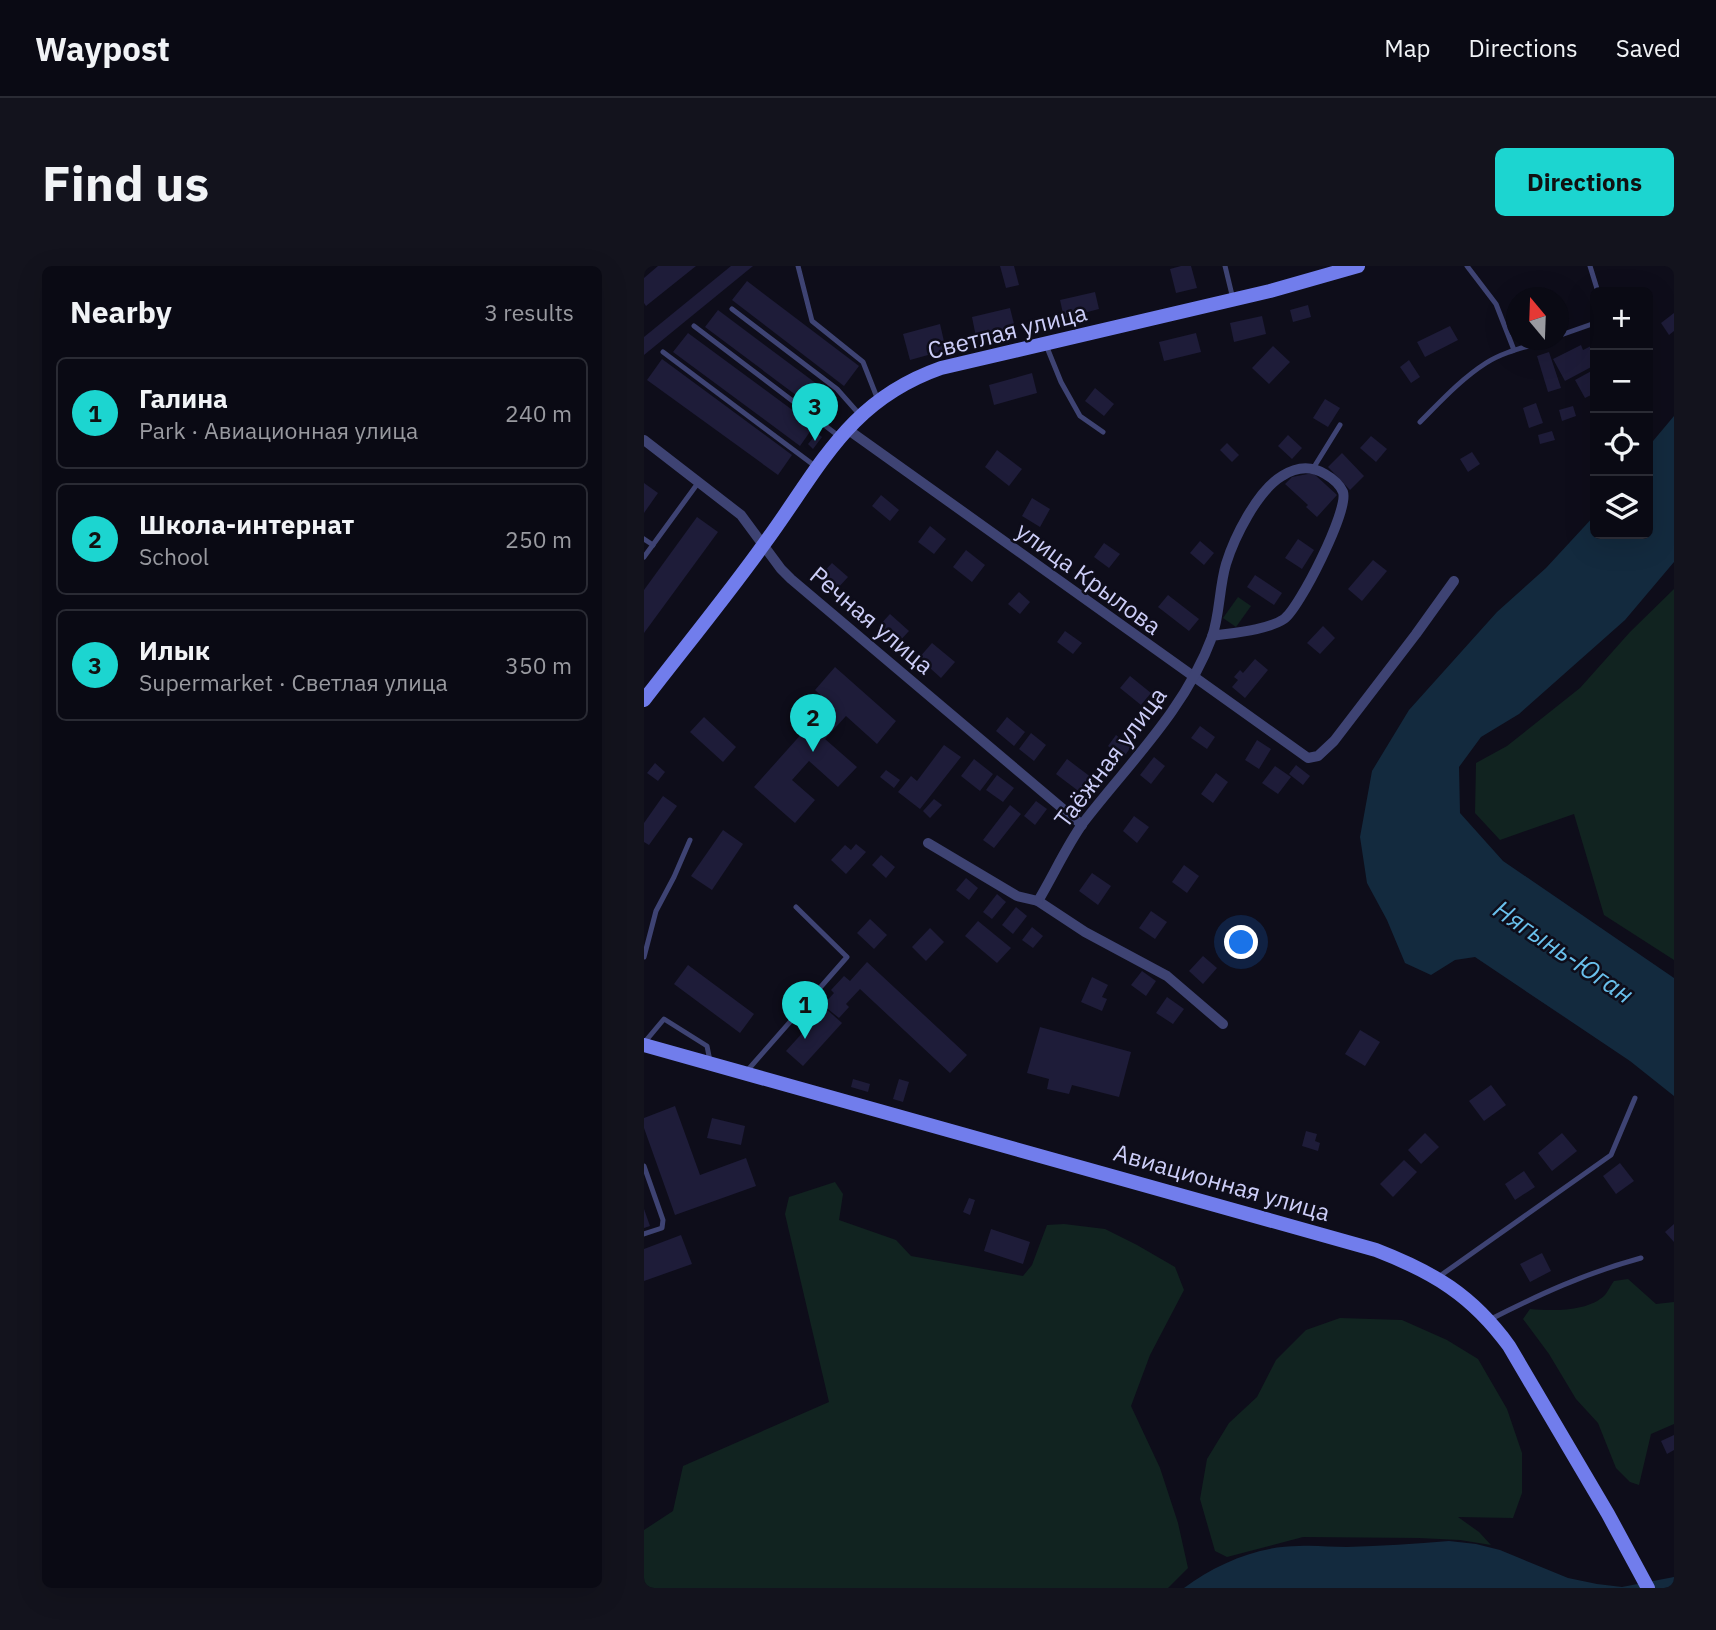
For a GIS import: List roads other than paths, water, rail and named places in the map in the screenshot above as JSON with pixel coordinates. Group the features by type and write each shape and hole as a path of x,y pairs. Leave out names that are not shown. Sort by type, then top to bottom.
{"street":[{"name":"Светлая улица","path":"644,700 763,545 844,433 860,415 896,387 942,368 1046,345 1358,266"},
{"name":"улица Крылова","path":"844,433 1308,758 1318,756 1334,741 1454,581"},
{"name":"Речная улица","path":"644,440 741,515 791,579 1082,825"},
{"name":"Таёжная улица","path":"1038,901 1082,825 1125,774 1182,698 1193,678 1212,636 1226,564 1260,497 1275,480 1292,470 1314,467"},
{"path":"1212,636 1270,625 1283,620 1295,608 1331,539 1344,500 1343,491 1332,478 1314,467"},
{"path":"928,843 1017,896 1038,901 1085,932 1167,976 1223,1024"},
{"name":"Авиационная улица","path":"644,1044 1376,1250 1437,1278 1489,1320 1532,1383 1648,1588"}],"lane":[{"path":"798,266 812,321 863,362 878,400"},
{"path":"1225,266 1233,299"},
{"path":"1467,266 1496,304 1506,330"},
{"path":"1590,266 1596,287"},
{"path":"732,309 837,389 860,415"},
{"path":"1569,332 1590,325"},
{"path":"694,326 844,433"},
{"path":"1046,345 1080,416 1103,432"},
{"path":"1420,422 1450,391 1473,373 1514,350"},
{"path":"663,352 818,468"},
{"path":"1314,467 1340,425"},
{"path":"644,557 699,482"},
{"path":"644,539 653,545"},
{"path":"644,957 656,911 690,841"},
{"path":"747,1072 847,957 796,907"},
{"path":"644,1044 664,1019 707,1046 710,1062"},
{"path":"1437,1278 1611,1155 1635,1098"},
{"path":"644,1166 663,1220 662,1228 644,1234"},
{"path":"1489,1320 1543,1292 1596,1270 1641,1258"}],"water":[{"name":"Нягынь-Юган","path":"1674,416 1674,562 1625,620 1519,714 1481,737 1459,767 1460,813 1503,861 1674,978 1674,1096 1630,1061 1475,957 1455,960 1431,975 1405,963 1387,920 1367,883 1360,837 1372,771 1409,710 1497,612 1546,568 1590,520 1590,539 1653,539 1653,441"},
{"path":"1449,1541 1500,1550 1568,1578 1622,1587 1674,1577 1674,1588 1184,1588 1224,1564 1268,1549"}],"place":[{"name":"Илык","path":"815,441"},
{"name":"Школа-интернат","path":"813,752"},
{"name":"Галина","path":"805,1039"}]}
